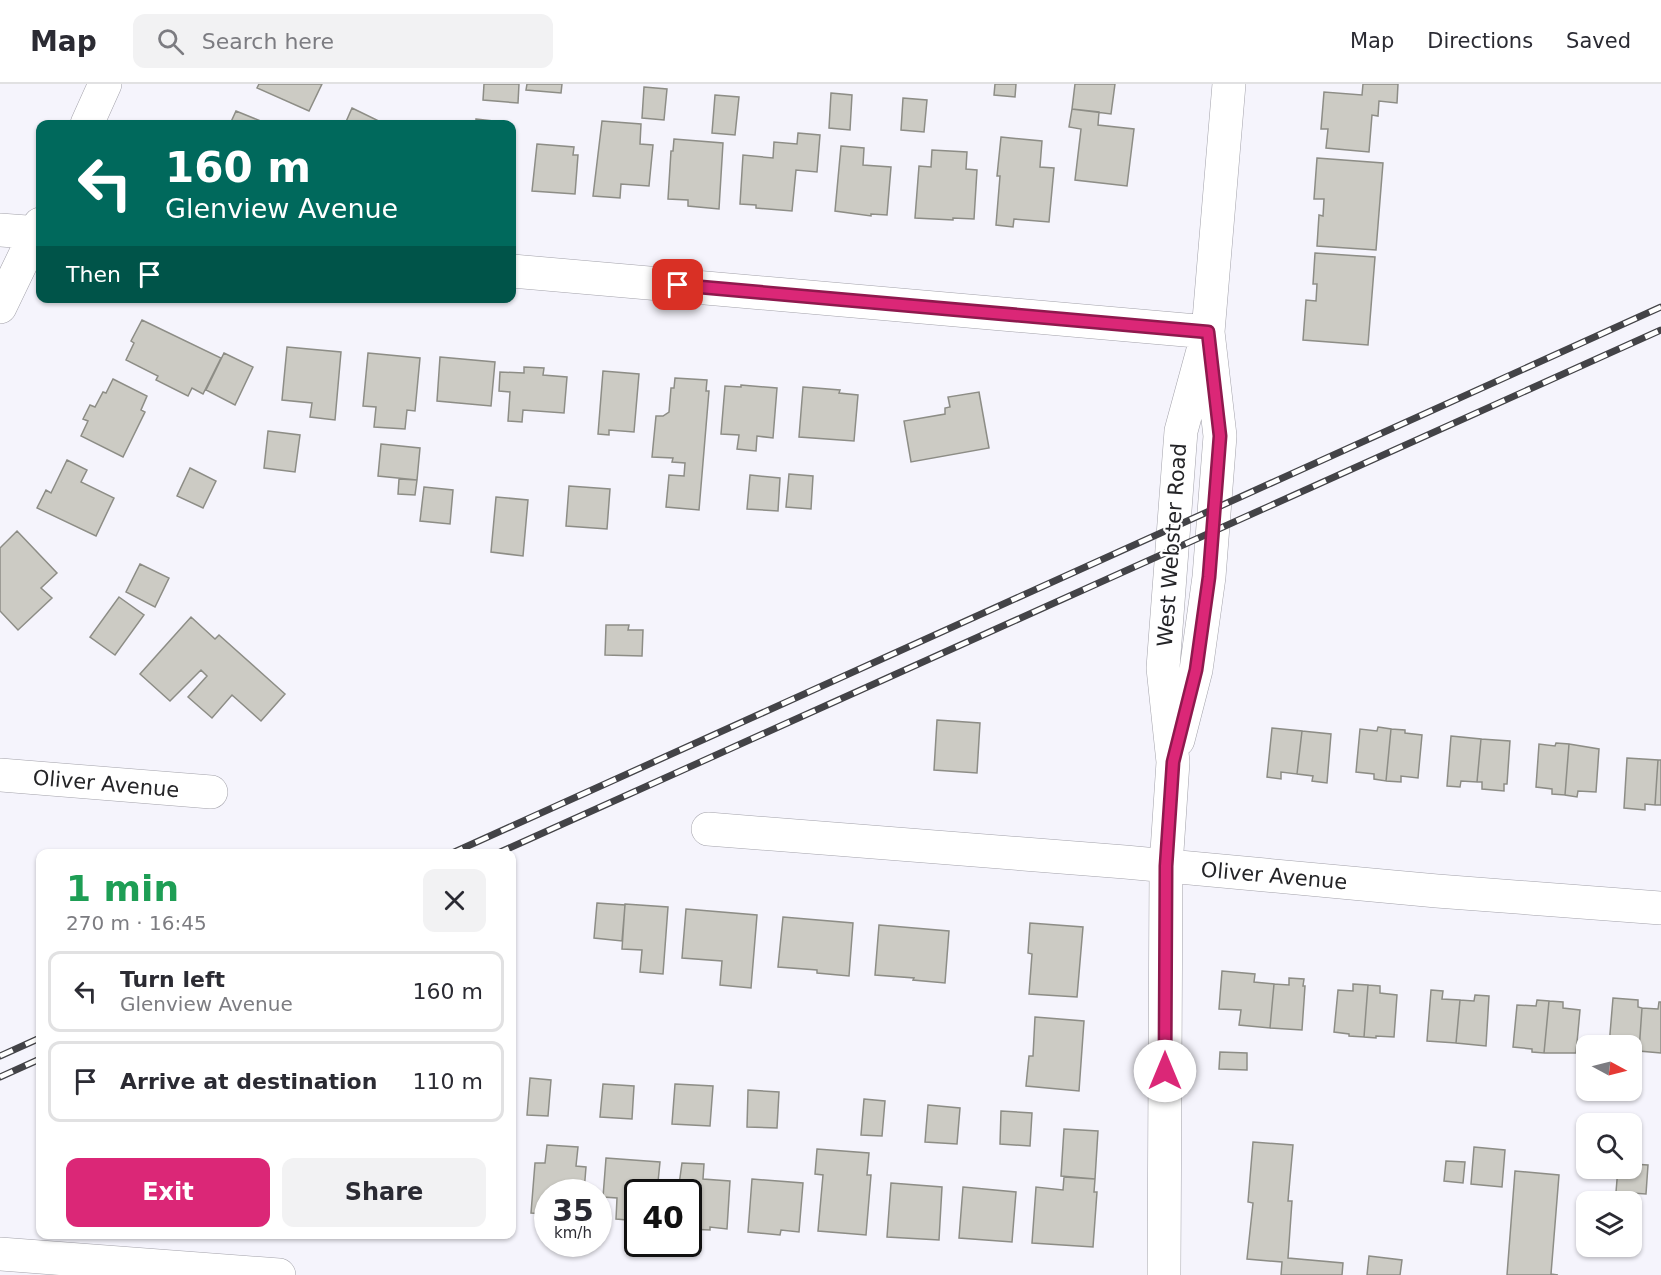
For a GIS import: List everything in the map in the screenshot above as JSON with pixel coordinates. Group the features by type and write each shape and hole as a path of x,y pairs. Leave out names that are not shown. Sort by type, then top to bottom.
{"street":[{"path":"89,120 105,84"},
{"name":"West Webster Road","path":"1164,1275 1166,866 1173,762 1163,668 1181,431 1208,332 1229,84"},
{"path":"0,230 36,230"},
{"path":"0,307 36,236"},
{"path":"516,271 1208,332"},
{"name":"Oliver Avenue","path":"0,775 211,792"},
{"name":"Oliver Avenue","path":"708,830 1661,908"},
{"path":"0,1254 279,1275"}],"building":[{"path":"259,84 322,84 309,111 257,88"},
{"path":"484,84 519,84 518,103 483,100"},
{"path":"527,84 562,84 561,93 526,90"},
{"path":"995,84 1016,84 1015,97 994,95"},
{"path":"1075,84 1115,84 1111,114 1072,109"},
{"path":"1363,84 1398,84 1397,103 1379,101 1378,116 1372,115 1369,152 1326,148 1328,129 1321,129 1324,92 1362,95"},
{"path":"644,87 667,89 664,120 642,118"},
{"path":"831,93 852,95 850,130 829,128"},
{"path":"715,95 739,97 735,135 712,133"},
{"path":"903,98 927,100 924,132 901,130"},
{"path":"352,108 377,120 347,120"},
{"path":"1072,109 1099,112 1098,125 1134,129 1127,186 1075,180 1081,129 1069,127"},
{"path":"236,111 258,120 232,120"},
{"path":"602,121 641,124 640,144 653,145 649,186 621,184 620,198 593,196"},
{"path":"798,133 820,135 817,172 796,170 792,211 756,208 756,205 740,204 743,155 773,158 774,142 797,144"},
{"path":"1001,137 1042,141 1040,167 1054,168 1049,222 1014,219 1013,227 996,225"},
{"path":"674,139 723,143 719,209 688,206 688,200 668,199"},
{"path":"537,144 574,147 573,155 578,155 575,194 532,191"},
{"path":"841,146 864,148 863,165 891,167 887,215 871,214 871,216 835,211"},
{"path":"932,150 967,152 966,169 977,170 974,219 915,218 919,166 931,167"},
{"path":"1317,158 1383,163 1376,250 1317,246 1319,215 1323,216 1324,199 1314,199"},
{"path":"1315,253 1375,257 1368,345 1303,340 1306,300 1316,301 1317,284 1313,284"},
{"path":"142,320 221,358 203,394 192,388 188,396 156,380 158,376 126,360 134,343 131,341"},
{"path":"287,347 341,352 335,420 310,417 312,403 282,400"},
{"path":"224,353 253,367 235,405 206,390"},
{"path":"368,353 420,358 415,411 407,410 405,429 374,427 376,407 363,406"},
{"path":"440,357 495,362 491,406 437,401"},
{"path":"524,367 544,368 543,375 567,377 564,413 523,410 522,422 508,421 510,392 499,391 500,372 524,373"},
{"path":"603,371 639,374 634,432 609,430 609,435 598,434"},
{"path":"675,378 707,380 706,391 709,391 699,510 666,507 669,475 684,476 685,463 672,462 673,458 652,457 656,416 663,416 669,412 671,388 674,388"},
{"path":"113,379 147,396 141,410 145,412 123,457 81,436 88,421 83,419 90,405 95,407"},
{"path":"741,385 777,388 773,438 757,436 756,451 737,449 739,435 721,434 725,386 741,387"},
{"path":"803,387 840,390 839,393 858,395 854,441 799,437"},
{"path":"979,392 989,448 911,462 904,421 945,414 945,408 950,407 948,397"},
{"path":"268,431 300,435 295,472 264,468"},
{"path":"381,444 420,448 417,480 378,476"},
{"path":"67,460 87,470 81,482 114,498 96,536 37,508 46,490 51,493"},
{"path":"190,468 216,481 203,508 177,496"},
{"path":"789,474 813,476 811,509 786,507"},
{"path":"750,475 780,478 778,511 747,509"},
{"path":"399,479 417,480 415,495 398,494"},
{"path":"569,486 610,489 607,529 566,526"},
{"path":"424,487 453,490 450,524 420,521"},
{"path":"496,497 528,500 523,556 491,552"},
{"path":"17,531 57,573 41,588 52,598 18,630 0,611 0,548"},
{"path":"140,564 169,578 155,607 126,592"},
{"path":"119,597 144,615 115,655 90,637"},
{"path":"191,617 215,639 219,635 285,694 261,721 232,695 212,718 188,697 207,676 201,670 170,701 140,674"},
{"path":"606,625 629,625 628,630 643,630 642,656 605,655"},
{"path":"937,720 980,723 977,773 934,770"},
{"path":"1378,727 1391,729 1386,781 1374,779 1374,774 1356,772 1360,729 1377,731"},
{"path":"1272,728 1302,731 1297,774 1281,772 1281,779 1267,777"},
{"path":"1391,729 1422,735 1418,778 1401,776 1401,782 1386,781"},
{"path":"1302,731 1331,734 1327,783 1312,781 1313,776 1297,774"},
{"path":"1451,736 1481,739 1477,782 1461,781 1460,787 1447,786"},
{"path":"1481,739 1510,741 1507,784 1504,784 1504,791 1482,789 1482,782 1477,782"},
{"path":"1556,743 1569,744 1565,795 1552,794 1552,789 1536,787 1539,744 1555,746"},
{"path":"1569,744 1599,749 1596,792 1578,791 1577,797 1565,795"},
{"path":"1627,758 1658,760 1655,805 1645,804 1645,810 1624,808"},
{"path":"1658,760 1661,760 1661,805 1655,805"},
{"path":"597,903 625,905 622,941 594,938"},
{"path":"625,904 668,907 663,974 640,972 642,950 622,949"},
{"path":"686,909 757,915 751,988 720,985 722,961 682,958"},
{"path":"783,917 853,923 849,976 817,973 817,970 778,967"},
{"path":"1030,923 1083,927 1077,997 1029,994 1032,954 1028,953"},
{"path":"879,925 949,931 945,983 875,975"},
{"path":"1222,971 1255,974 1254,982 1274,984 1270,1028 1239,1025 1241,1010 1219,1009"},
{"path":"1289,978 1304,979 1302,1030 1270,1028 1274,984 1289,985"},
{"path":"1353,984 1368,985 1364,1037 1334,1032 1338,990 1353,991"},
{"path":"1368,985 1380,986 1380,993 1397,995 1394,1037 1364,1037"},
{"path":"1431,990 1443,991 1442,999 1460,1000 1456,1043 1427,1041"},
{"path":"1475,995 1489,996 1486,1046 1456,1043 1460,1000 1474,1001"},
{"path":"1613,998 1638,1000 1638,1007 1642,1008 1640,1035 1610,1035"},
{"path":"1537,1000 1549,1001 1544,1053 1513,1047 1517,1005 1536,1006"},
{"path":"1549,1001 1563,1002 1563,1008 1580,1010 1576,1053 1544,1053"},
{"path":"1659,1002 1661,1002 1661,1053 1642,1051 1642,1035 1640,1035 1642,1008 1658,1009"},
{"path":"1035,1017 1084,1021 1079,1091 1026,1086 1029,1056 1033,1056"},
{"path":"1220,1052 1247,1053 1247,1070 1219,1069"},
{"path":"530,1078 551,1080 548,1116 527,1115"},
{"path":"603,1084 634,1086 632,1119 600,1117"},
{"path":"675,1084 713,1086 710,1126 672,1124"},
{"path":"748,1090 779,1092 777,1128 747,1127"},
{"path":"864,1099 885,1101 882,1136 861,1135"},
{"path":"928,1105 960,1108 957,1144 925,1142"},
{"path":"1001,1111 1032,1113 1030,1146 1000,1144"},
{"path":"1064,1129 1098,1131 1095,1179 1061,1176"},
{"path":"1253,1142 1293,1145 1288,1201 1292,1201 1288,1258 1343,1263 1342,1275 1281,1275 1282,1262 1247,1259 1253,1203 1248,1202"},
{"path":"547,1145 578,1147 576,1166 586,1167 585,1179 534,1179 534,1213 531,1213 535,1163 545,1163"},
{"path":"1474,1147 1505,1150 1502,1187 1471,1184"},
{"path":"817,1149 869,1153 867,1175 871,1175 866,1235 818,1231 823,1175 815,1174"},
{"path":"606,1158 660,1162 658,1179 624,1179 624,1220 616,1219 617,1198 612,1198 612,1179 604,1179"},
{"path":"1446,1161 1465,1162 1463,1183 1444,1181"},
{"path":"682,1163 704,1164 703,1179 730,1181 727,1229 710,1227 710,1230 702,1230 702,1179 680,1179"},
{"path":"1642,1165 1648,1165 1646,1194 1642,1194 1642,1191 1616,1191 1617,1179 1642,1179"},
{"path":"1515,1171 1559,1175 1551,1274 1558,1275 1507,1275"},
{"path":"1064,1177 1095,1179 1094,1192 1097,1192 1093,1247 1032,1243 1036,1187 1063,1190"},
{"path":"752,1179 803,1183 799,1232 781,1230 780,1235 748,1232"},
{"path":"891,1183 942,1187 939,1240 887,1237"},
{"path":"963,1187 1016,1192 1012,1242 959,1238"},
{"path":"1369,1256 1402,1260 1400,1275 1367,1275"}],"railway":[{"path":"461,849 1661,307"},
{"path":"507,849 1661,330"},
{"path":"0,1056 36,1040"},
{"path":"0,1077 36,1061"}],"route":[{"path":"678,285 1208,332 1220,436 1209,577 1196,670 1173,762 1166,866 1165,1071"}]}
